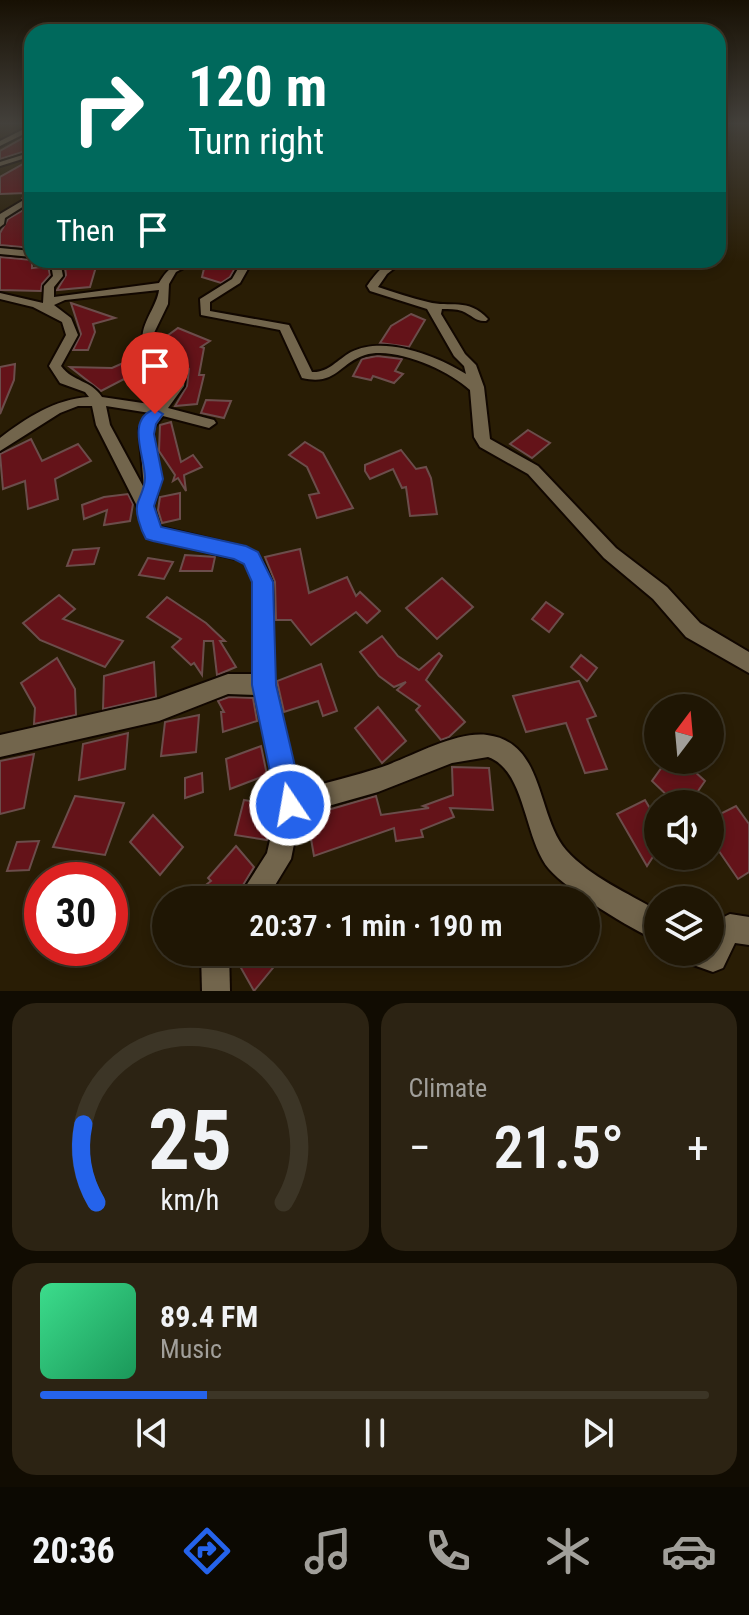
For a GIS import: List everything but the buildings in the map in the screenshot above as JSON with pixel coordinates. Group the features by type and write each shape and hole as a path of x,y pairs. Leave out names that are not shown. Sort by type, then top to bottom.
{"street":[{"path":"0,224 0,217 24,202"},
{"path":"0,251 24,253"},
{"path":"49,307 49,286 58,276 55,268"},
{"path":"145,506 154,479 146,429 177,386 180,369 170,355 151,345 147,339 148,331 163,300 165,285 172,270 176,268"},
{"path":"242,268 229,287 204,301 205,313 285,327 307,375 323,377 355,355 373,349 433,362 461,375 477,389"},
{"path":"389,268 372,286 374,289 423,304 436,313 460,356 470,365 477,389 481,437 485,443 533,470 610,553 660,593 693,630 749,663"},
{"path":"49,307 63,297 165,285"},
{"path":"0,296 49,307 67,320 72,335 57,362 57,370 65,380 90,389 98,401 103,425 145,506 153,533 239,552 251,558 263,582 264,685 290,805 278,859 260,886"},
{"path":"436,313 437,306 452,306 475,311 482,319"},
{"path":"0,446 63,406 98,401 159,410 209,423"},
{"path":"0,746 159,710 228,684 264,685"},
{"path":"290,805 387,778 472,747 488,746 503,750 519,766 541,829 551,851 564,867 644,918"},
{"path":"724,933 730,928 749,931"},
{"path":"215,966 216,991"}],"route":[{"path":"155,414 148,423 146,434 154,479 145,506 149,528 160,536 239,552 251,558 263,582 264,685 290,805"}]}
